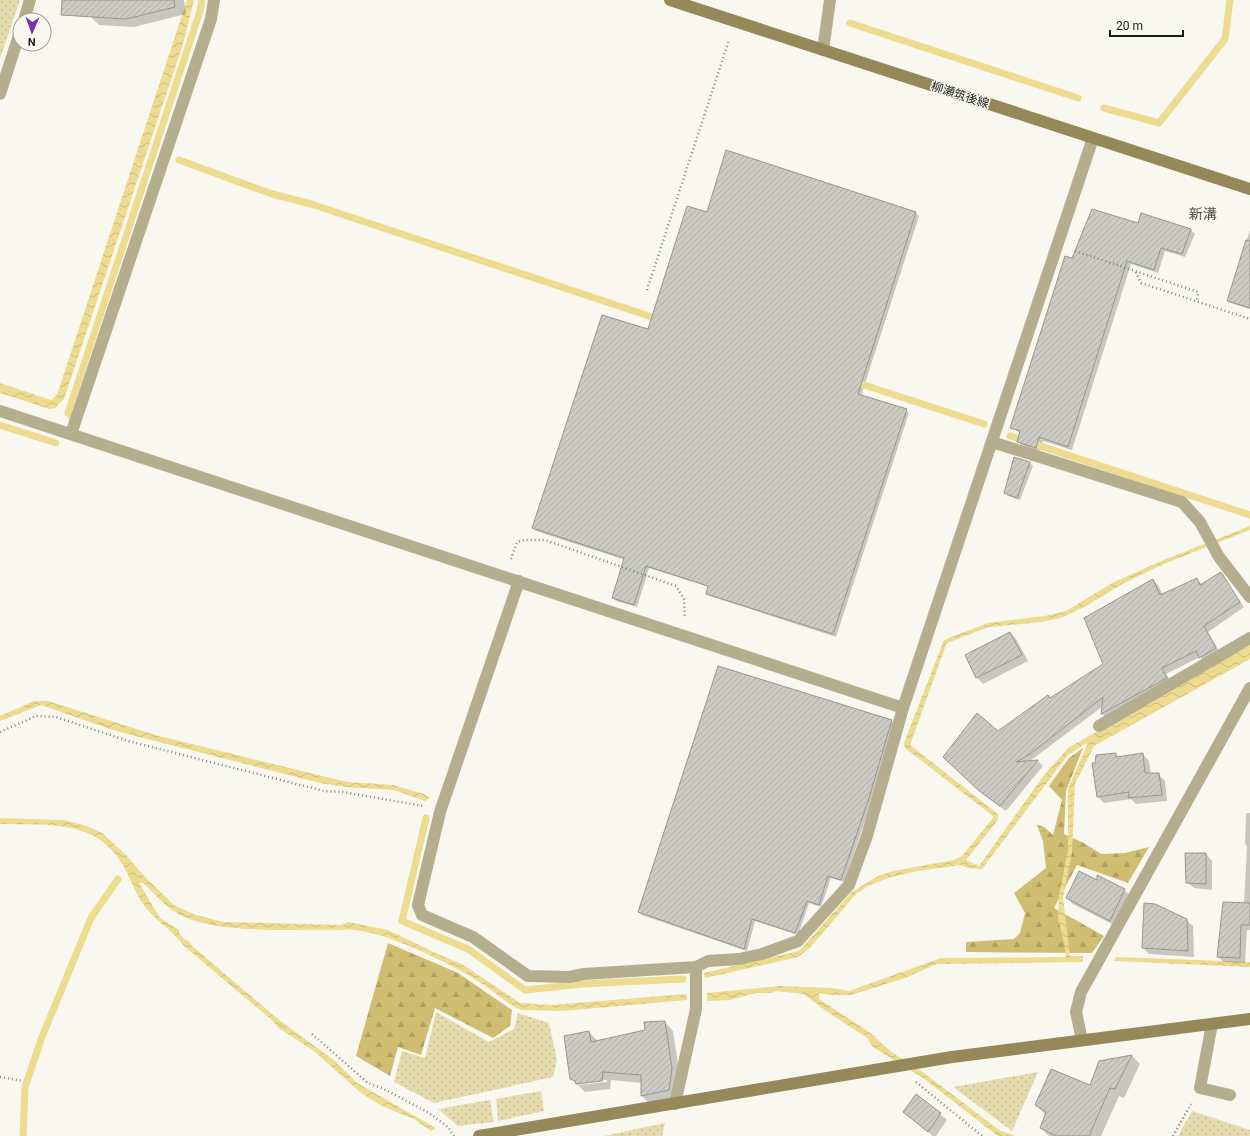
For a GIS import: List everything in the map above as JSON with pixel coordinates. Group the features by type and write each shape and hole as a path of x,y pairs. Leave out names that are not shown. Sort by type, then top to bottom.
{"street":[{"path":"26,12 30,0"},
{"path":"71,434 208,27 214,0"},
{"name":"柳瀬筑後線","path":"670,0 1250,189"},
{"path":"823,50 830,0"},
{"path":"0,94 14,52"},
{"path":"519,581 440,812 418,905 422,914 472,937 528,976 569,977 584,974 696,967 708,961 739,959 762,954 798,941 849,884 867,836 903,708 1093,138"},
{"path":"0,411 903,708"},
{"path":"992,442 1182,502 1200,522 1219,557 1250,597"},
{"path":"1099,726 1250,638"},
{"path":"1082,1040 1076,1012 1081,992 1250,688"},
{"path":"675,1104 696,1009 696,967"},
{"path":"479,1136 897,1067 1082,1040 1250,1019"},
{"path":"1212,1024 1200,1088 1230,1096"}],"path":[{"path":"647,290 729,40"},
{"path":"1058,245 1198,292 1197,302"},
{"path":"1136,272 1141,283 1250,319"},
{"path":"504,577 517,542 524,540 545,540 676,586 684,599 686,610 684,636"},
{"path":"0,732 36,716 56,717 128,741 324,791 343,792 418,805 440,812"},
{"path":"312,1034 368,1083 384,1089 429,1113 448,1127 454,1136"},
{"path":"897,1067 982,1136"},
{"path":"0,1077 23,1081"},
{"path":"1173,1136 1200,1088"}],"shaded area":[{"path":"0,0 20,0 16,12 12,12 12,24 0,59"},
{"path":"436,1012 489,1042 514,1029 518,1013 549,1023 557,1060 553,1077 434,1103 394,1082 402,1051 425,1058"},
{"path":"1038,1072 1012,1131 953,1087"},
{"path":"541,1091 544,1111 498,1121 496,1099"},
{"path":"490,1100 494,1122 458,1126 438,1109"},
{"path":"1192,1111 1250,1130 1250,1136 1178,1136"},
{"path":"665,1123 662,1136 604,1136"}],"green space":[{"path":"1083,748 1066,791 1064,834 1084,843 1101,854 1125,853 1149,847 1128,883 1077,865 1054,908 1104,936 1092,953 966,952 966,942 1014,939 1020,933 1025,913 1014,893 1046,868 1043,841 1037,825 1044,827 1053,835 1062,800 1049,786 1069,758"},
{"path":"388,943 458,973 512,1010 510,1026 493,1038 435,1008 421,1055 398,1047 390,1076 356,1056"}],"water":[{"path":"187,0 194,0 183,44 64,399 55,408 50,409 0,393 0,383 51,400 57,395"},
{"path":"1250,526 1250,530 1166,563 1122,584 1086,606 1063,617 1042,622 989,627 947,643 946,645 910,745 998,814 998,820 966,860 979,866 1044,775 1068,748 1250,645 1250,659 1094,746 1075,784 1072,853 1063,898 1070,956 1083,956 1083,962 937,964 905,978 851,995 831,995 819,993 819,999 869,1032 893,1053 924,1073 999,1130 1015,1136 998,1136 923,1078 873,1047 866,1037 826,1011 804,994 776,991 771,993 756,993 730,1000 707,1001 707,993 781,986 832,988 849,991 941,958 1066,957 1058,918 1059,895 1068,849 1068,789 1087,745 1086,743 1067,756 982,869 968,868 961,865 918,871 891,877 868,886 856,894 809,949 798,957 705,978 704,973 799,951 852,892 878,876 893,871 954,860 962,856 993,818 993,816 905,748 904,743 944,640 988,623 1045,616 1066,611 1112,583 1166,559"},
{"path":"34,701 48,701 155,735 347,782 393,785 424,794 430,798 425,801 394,790 345,787 320,783 116,731 41,705 0,721 0,716"},
{"path":"0,818 64,820 87,826 102,833 126,855 145,877 174,905 193,914 223,922 342,925 348,922 388,930 462,964 520,1003 552,1005 686,994 687,1000 562,1011 523,1010 516,1008 468,975 419,950 385,937 368,932 353,930 279,930 231,928 209,924 190,919 175,912 162,902 143,883 139,883 160,918 179,930 179,933 184,939 189,941 191,945 279,1020 335,1061 357,1083 436,1128 431,1131 414,1119 382,1106 361,1093 314,1051 277,1027 273,1021 184,946 146,908 120,860 105,843 92,835 63,826 0,824"},
{"path":"1116,957 1250,962 1250,967 1114,961"}],"building":[{"path":"62,0 174,0 175,7 126,19 61,15"},
{"path":"726,150 916,212 858,394 907,409 833,634 706,594 708,586 646,566 634,605 612,598 624,558 532,528 602,315 648,329 687,206 707,212"},
{"path":"1092,209 1138,223 1141,213 1191,229 1182,254 1161,248 1154,270 1127,261 1068,447 1039,437 1036,448 1017,442 1020,431 1010,428 1065,256 1072,258"},
{"path":"1246,240 1250,241 1250,308 1227,301"},
{"path":"1014,457 1030,462 1017,498 1004,493"},
{"path":"1221,572 1240,602 1204,626 1216,648 1199,658 1196,651 1162,668 1167,678 1101,714 1103,697 1030,754 1016,762 1038,760 1000,806 978,790 943,757 977,713 998,731 1048,695 1050,698 1103,664 1084,618 1153,579 1160,595 1197,578 1200,585"},
{"path":"1010,632 1022,655 976,678 965,655"},
{"path":"718,666 892,720 869,798 841,880 828,876 819,905 807,901 795,933 752,919 744,949 638,912"},
{"path":"1116,753 1116,757 1143,753 1145,773 1159,773 1162,795 1128,798 1129,792 1097,797 1092,763 1095,763 1096,755"},
{"path":"1185,853 1206,853 1206,884 1186,883"},
{"path":"1079,871 1097,880 1097,875 1125,889 1110,921 1066,898"},
{"path":"1223,902 1250,903 1250,925 1241,925 1240,958 1217,957"},
{"path":"1144,903 1155,904 1187,919 1188,951 1142,948"},
{"path":"665,1021 672,1068 669,1090 641,1096 641,1075 603,1072 602,1081 576,1084 575,1081 570,1079 564,1036 589,1031 591,1042 645,1030 644,1022"},
{"path":"1132,1055 1115,1089 1110,1088 1089,1136 1056,1136 1040,1128 1046,1112 1035,1105 1051,1069 1090,1085 1099,1061"},
{"path":"916,1094 941,1113 928,1132 903,1112"}],"waterway":[{"path":"70,415 68,413 200,11 202,0"},
{"path":"1104,108 1159,123 1225,39 1230,0"},
{"path":"850,23 1078,98"},
{"path":"179,160 272,194 311,204 661,320"},
{"path":"852,381 984,424"},
{"path":"0,425 56,443"},
{"path":"1010,436 1250,515"},
{"path":"426,818 402,921 468,949 525,990 582,984 683,979"},
{"path":"23,1136 25,1087 42,1037 91,918 118,879"}],"district":[{"name":"新溝","path":"1203,214"}]}
